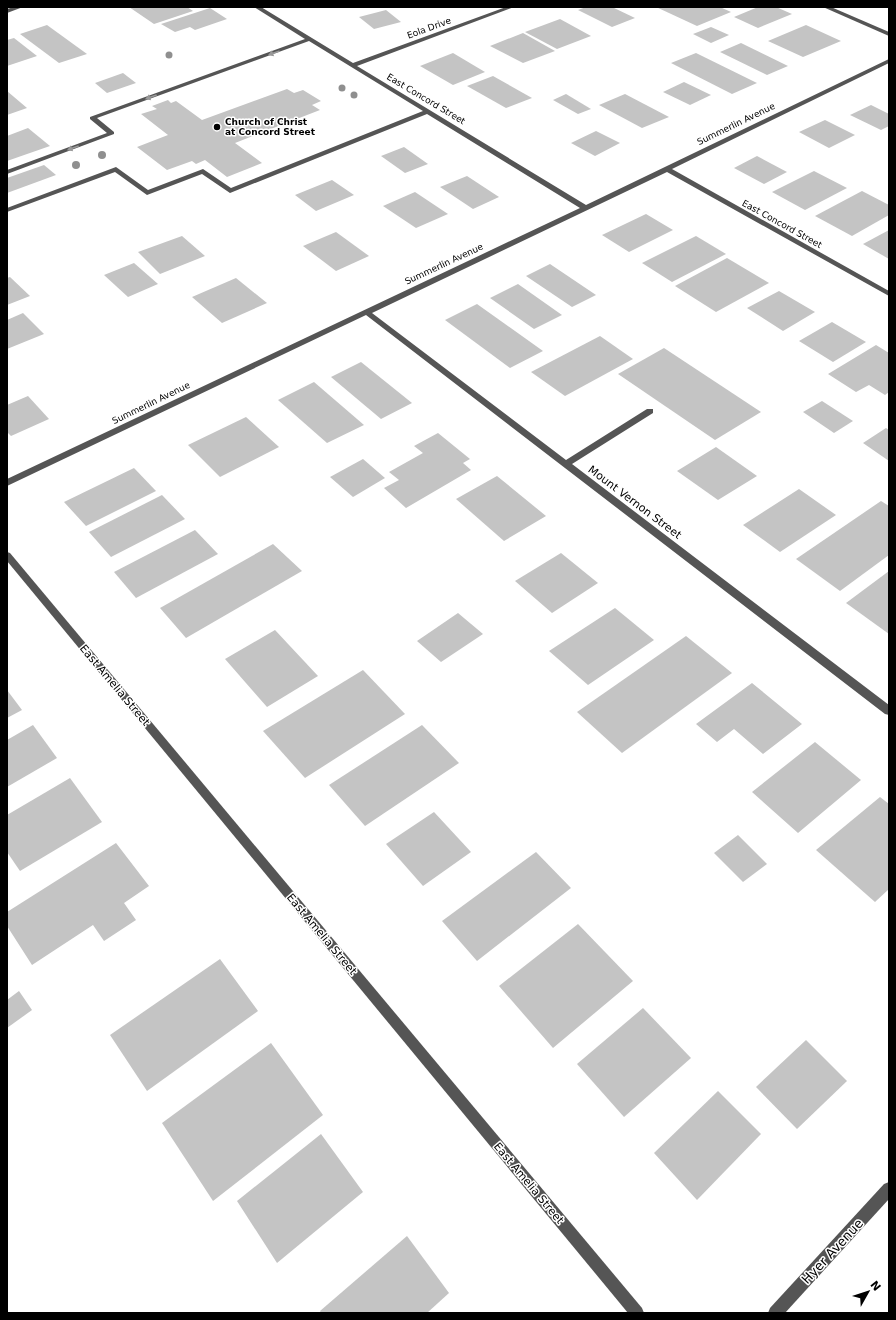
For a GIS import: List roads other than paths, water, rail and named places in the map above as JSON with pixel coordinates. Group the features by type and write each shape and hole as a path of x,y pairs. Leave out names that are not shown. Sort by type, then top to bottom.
{"street":[{"path":"7,11 20,7"},
{"name":"East Concord Street","path":"257,7 586,208"},
{"name":"Eola Drive","path":"354,65 511,7"},
{"path":"826,7 889,34"},
{"path":"7,172 112,133 92,118 310,39"},
{"name":"Summerlin Avenue","path":"7,483 586,208 889,61"},
{"path":"7,210 116,169 147,194 204,171 230,191 428,111"},
{"name":"East Concord Street","path":"667,169 889,294"},
{"name":"Mount Vernon Street","path":"366,312 889,711"},
{"path":"566,464 650,411"},
{"name":"East Amelia Street","path":"7,555 637,1313"},
{"name":"Hyer Avenue","path":"775,1313 889,1189"}],"place":[{"name":"Church of Christ at Concord Street","path":"217,127"}]}
